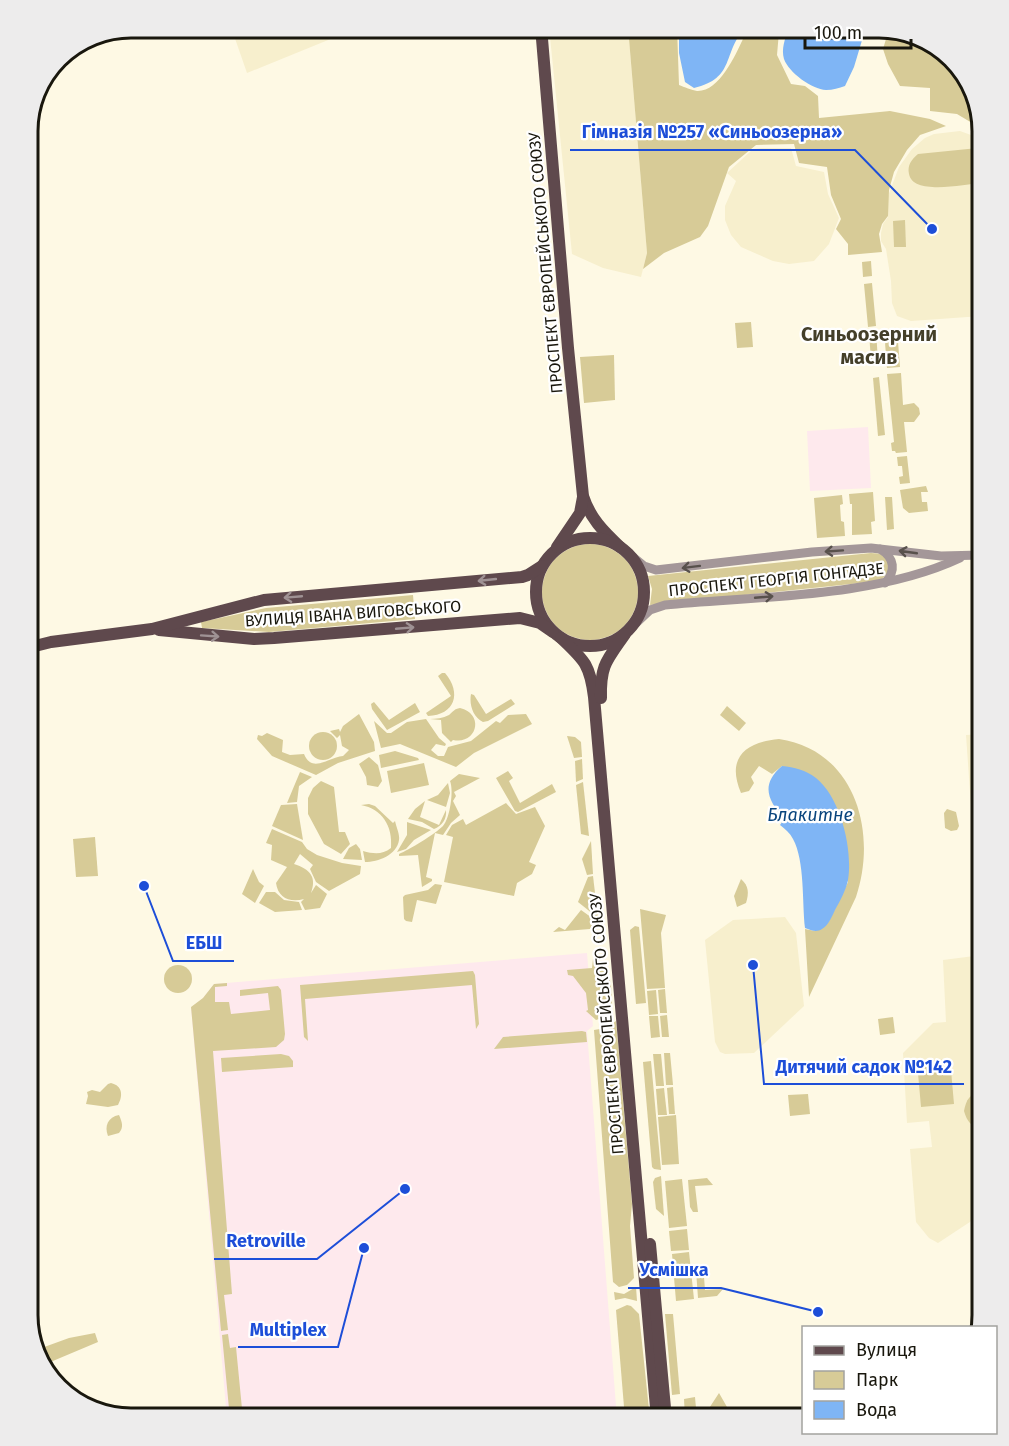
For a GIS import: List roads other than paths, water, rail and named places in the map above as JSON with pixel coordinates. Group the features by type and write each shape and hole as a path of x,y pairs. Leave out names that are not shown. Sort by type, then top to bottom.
{"main road":[{"name":"ПРОСПЕКТ ЄВРОПЕЙСЬКОГО СОЮЗУ","path":"542,38 583,496 588,511 596,523 624,550"},
{"name":"ПРОСПЕКТ ЄВРОПЕЙСЬКОГО СОЮЗУ","path":"555,550 580,513 583,496"},
{"path":"592,538 612,542 624,550 635,562 644,583 643,606 629,630 605,645 594,646 582,646 557,635 546,624 537,606 536,585 542,566 555,550 573,541 592,538"},
{"name":"ВУЛИЦЯ ІВАНА ВИГОВСЬКОГО","path":"38,645 152,629 264,600 522,577 542,566"},
{"name":"ВУЛИЦЯ ІВАНА ВИГОВСЬКОГО","path":"152,629 254,639 520,618 540,623 557,635"},
{"name":"ПРОСПЕКТ ЄВРОПЕЙСЬКОГО СОЮЗУ","path":"629,630 607,660 600,675 665,1408"},
{"name":"ПРОСПЕКТ ЄВРОПЕЙСЬКОГО СОЮЗУ","path":"557,635 583,658 591,674 594,697 656,1408"}],"street":[{"name":"ПРОСПЕКТ ГЕОРГІЯ ГОНГАДЗЕ","path":"624,550 644,566 656,570 812,552 880,549 961,557 972,556"},
{"path":"880,549 887,554 893,566 890,577 885,583"},
{"name":"ПРОСПЕКТ ГЕОРГІЯ ГОНГАДЗЕ","path":"629,630 650,610 665,605 810,593 885,583 944,565 961,557"}],"water":[{"path":"679,38 738,38 723,71 707,84 694,88 685,82 679,53"},
{"path":"786,38 863,38 854,67 845,86 831,90 820,89 808,83 791,70 783,55"},
{"name":"Блакитне","path":"782,766 808,773 825,787 838,811 847,840 849,868 847,884 828,923 818,931 805,928 800,859 793,839 780,825 784,819 774,805 769,792 771,780"}],"place":[{"name":"Гімназія №257 «Синьоозерна»","path":"932,229"},
{"name":"ЕБШ","path":"144,886"},
{"name":"Дитячий садок №142","path":"753,965"},
{"name":"Retroville","path":"405,1189"},
{"name":"Multiplex","path":"364,1248"},
{"name":"Усмішка","path":"818,1312"}],"district":[{"name":"Синьоозерний масив","path":"869,346"}]}
